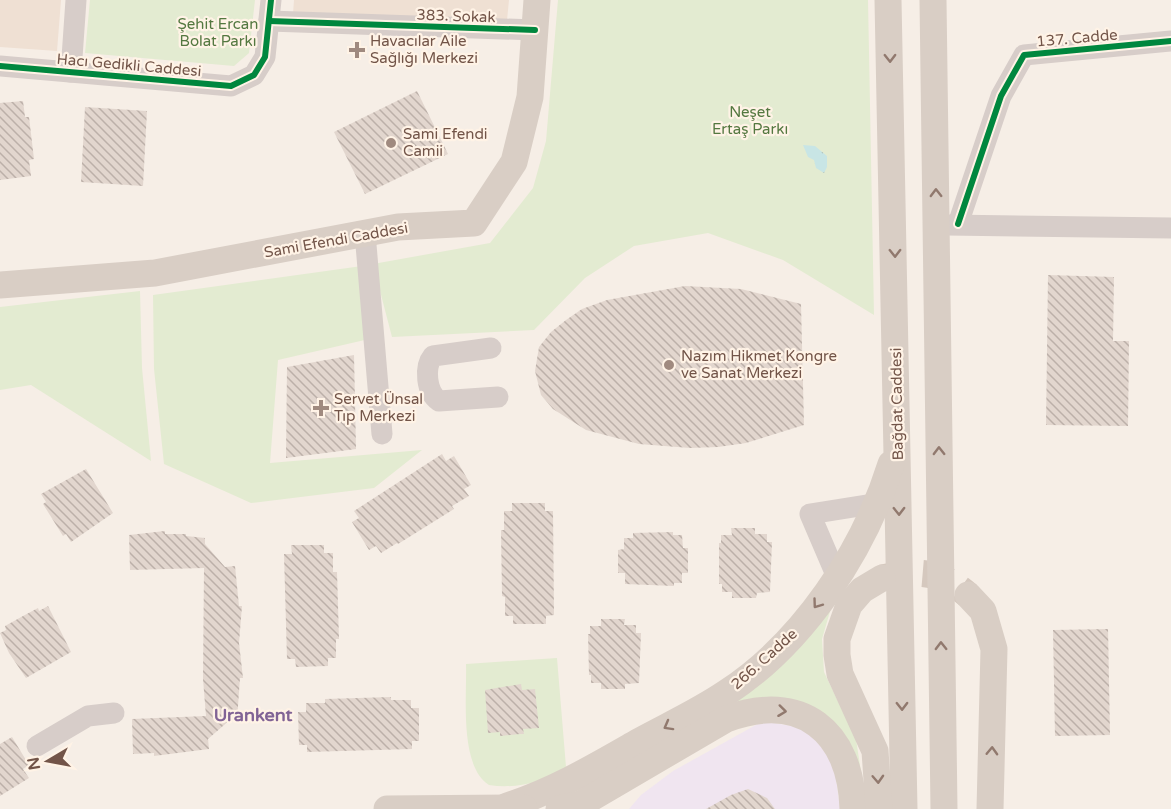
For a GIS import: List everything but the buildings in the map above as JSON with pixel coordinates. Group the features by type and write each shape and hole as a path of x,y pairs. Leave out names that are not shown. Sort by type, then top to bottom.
{"main road":[{"name":"Sami Efendi Caddesi","path":"0,285 155,273 398,227 474,223 514,162 530,97 537,0"},
{"name":"Bağdat Caddesi","path":"888,0 904,809"},
{"path":"933,0 947,225 944,809"},
{"name":"266. Cadde","path":"570,801 726,694 780,650 806,620 837,577 879,503 898,440"},
{"path":"879,809 875,751 840,674 837,639 849,605 862,590 882,578"},
{"path":"968,595 983,611 993,649 990,809"},
{"path":"387,809 507,806 570,801 726,719 746,712 767,710 786,711 815,723 833,739 844,756 849,771 853,809"}],"street":[{"path":"71,72 76,0"},
{"path":"269,21 271,0"},
{"name":"Hacı Gedikli Caddesi","path":"0,66 231,86 254,75 266,57 269,21"},
{"name":"383. Sokak","path":"269,21 535,30"},
{"name":"137. Cadde","path":"947,225 1001,96 1024,55 1171,41"},
{"path":"947,225 1171,228"},
{"path":"366,233 382,434"},
{"path":"491,348 433,356 428,363 429,388 439,401 498,397"},
{"path":"837,577 810,514 879,503"},
{"path":"37,746 88,716 114,713"}],"shaded area":[{"path":"0,0 61,0 57,51 0,47"},
{"path":"294,0 509,0 507,20 293,14"},
{"path":"763,721 809,729 834,762 840,809 629,809 641,795 673,771"}],"green space":[{"name":"Şehit Ercan Bolat Parkı","path":"90,0 255,0 249,53 234,66 85,53"},
{"name":"Neşet Ertaş Parkı","path":"558,0 868,0 874,315 783,260 708,233 634,246 585,278 534,330 392,337 373,264 490,243 533,188 546,141"},
{"path":"362,266 369,339 278,360 270,463 422,450 374,488 251,503 164,464 154,369 153,295"},
{"path":"140,291 142,368 151,461 31,385 0,390 0,307"},
{"path":"831,608 822,639 824,672 856,739 863,785 846,744 731,705"},
{"path":"557,658 566,767 558,773 529,784 489,785 479,776 469,747 466,664"}],"water":[{"path":"803,145 815,146 827,156 827,167 824,173 816,168 814,160 808,157"}],"tunnel":[{"path":"882,578 918,573 928,574 947,581 968,595"}],"cycle path":[{"path":"0,66 231,86 254,75 265,57 271,0"},
{"path":"269,21 535,30"},
{"path":"958,224 1001,96 1024,55 1171,41"}],"place":[{"name":"Havacılar Aile Sağlığı Merkezi","path":"357,50"},
{"name":"Sami Efendi Camii","path":"391,143"},
{"name":"Nazım Hikmet Kongre ve Sanat Merkezi","path":"669,365"},
{"name":"Servet Ünsal Tıp Merkezi","path":"321,408"}],"district":[{"name":"Urankent","path":"253,715"}]}
